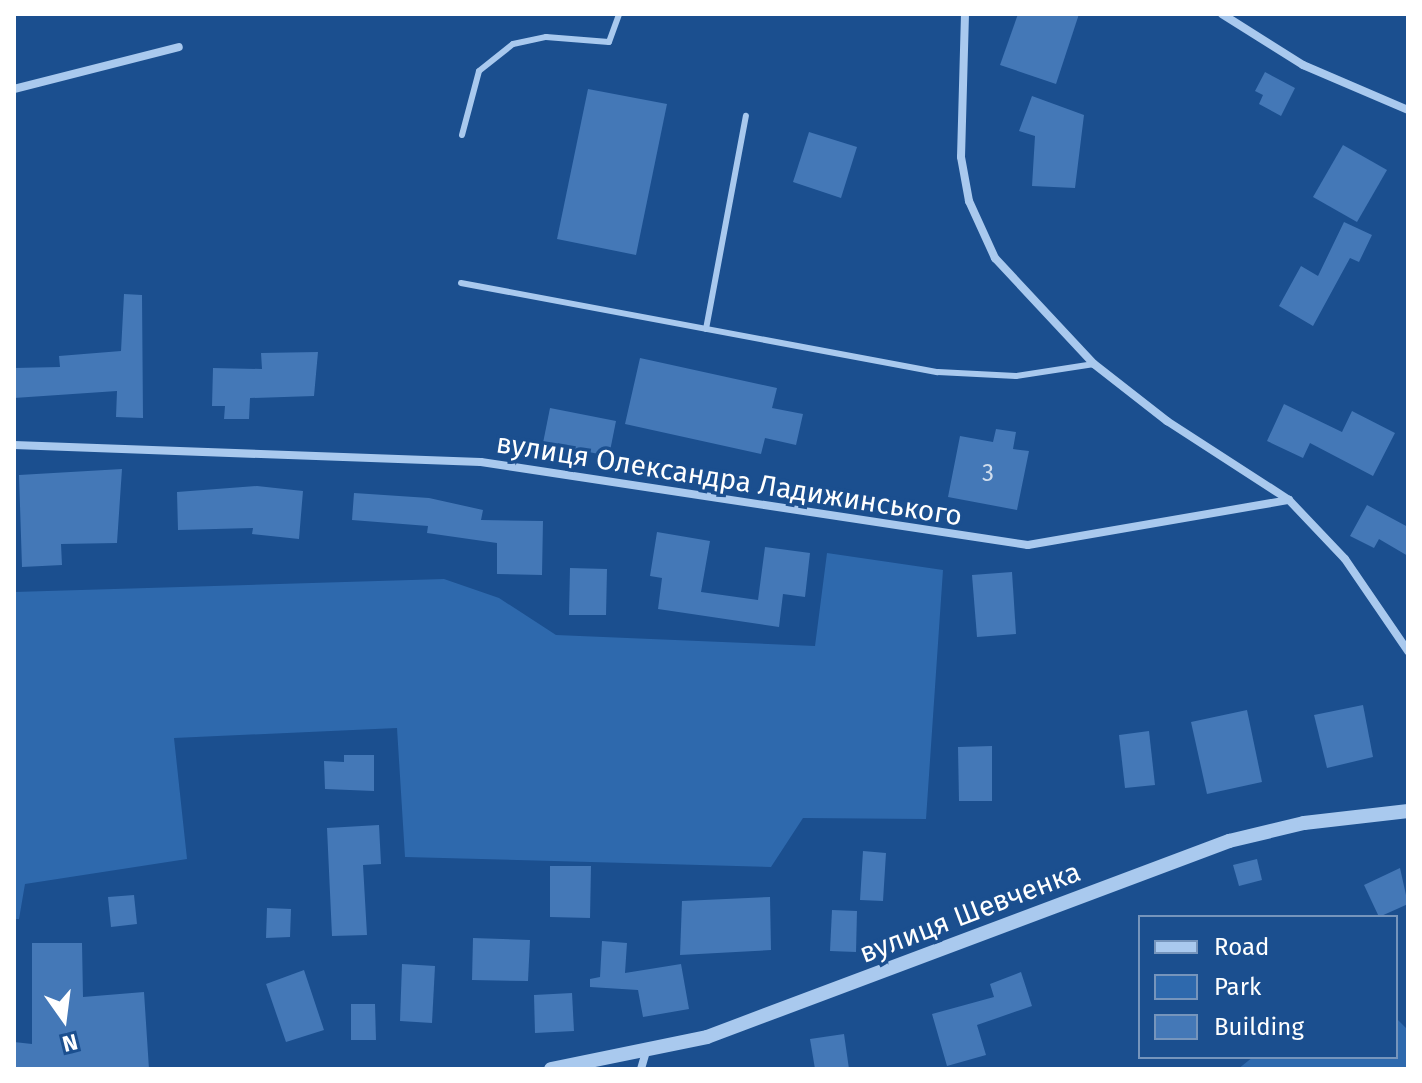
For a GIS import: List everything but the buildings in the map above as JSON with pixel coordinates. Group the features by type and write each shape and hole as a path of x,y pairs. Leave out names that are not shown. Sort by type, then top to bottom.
{"street":[{"path":"965,14 959,113 969,201 995,258 1094,364 1167,421 1289,500 1345,559 1408,651"},
{"path":"1222,14 1303,65 1408,110"},
{"path":"14,89 179,47"},
{"name":"вулиця Олександра Ладижинського","path":"14,445 481,462 1028,545 1208,509 1289,500"},
{"name":"вулиця Шевченка","path":"551,1069 707,1037 886,975 1229,841 1304,823 1408,811"},
{"path":"641,1069 646,1051"}],"lane":[{"path":"462,135 479,71 513,44 546,37 609,42 619,14"},
{"path":"706,329 746,116"},
{"path":"461,283 938,372 1016,376 1094,364"}],"green space":[{"path":"827,553 943,570 926,819 803,818 771,867 405,857 397,728 174,738 187,859 25,884 19,919 14,919 14,592 444,579 499,598 556,635 815,646"},
{"path":"1398,1020 1408,1030 1408,1069 1238,1069 1250,1059 1398,1059"}]}
